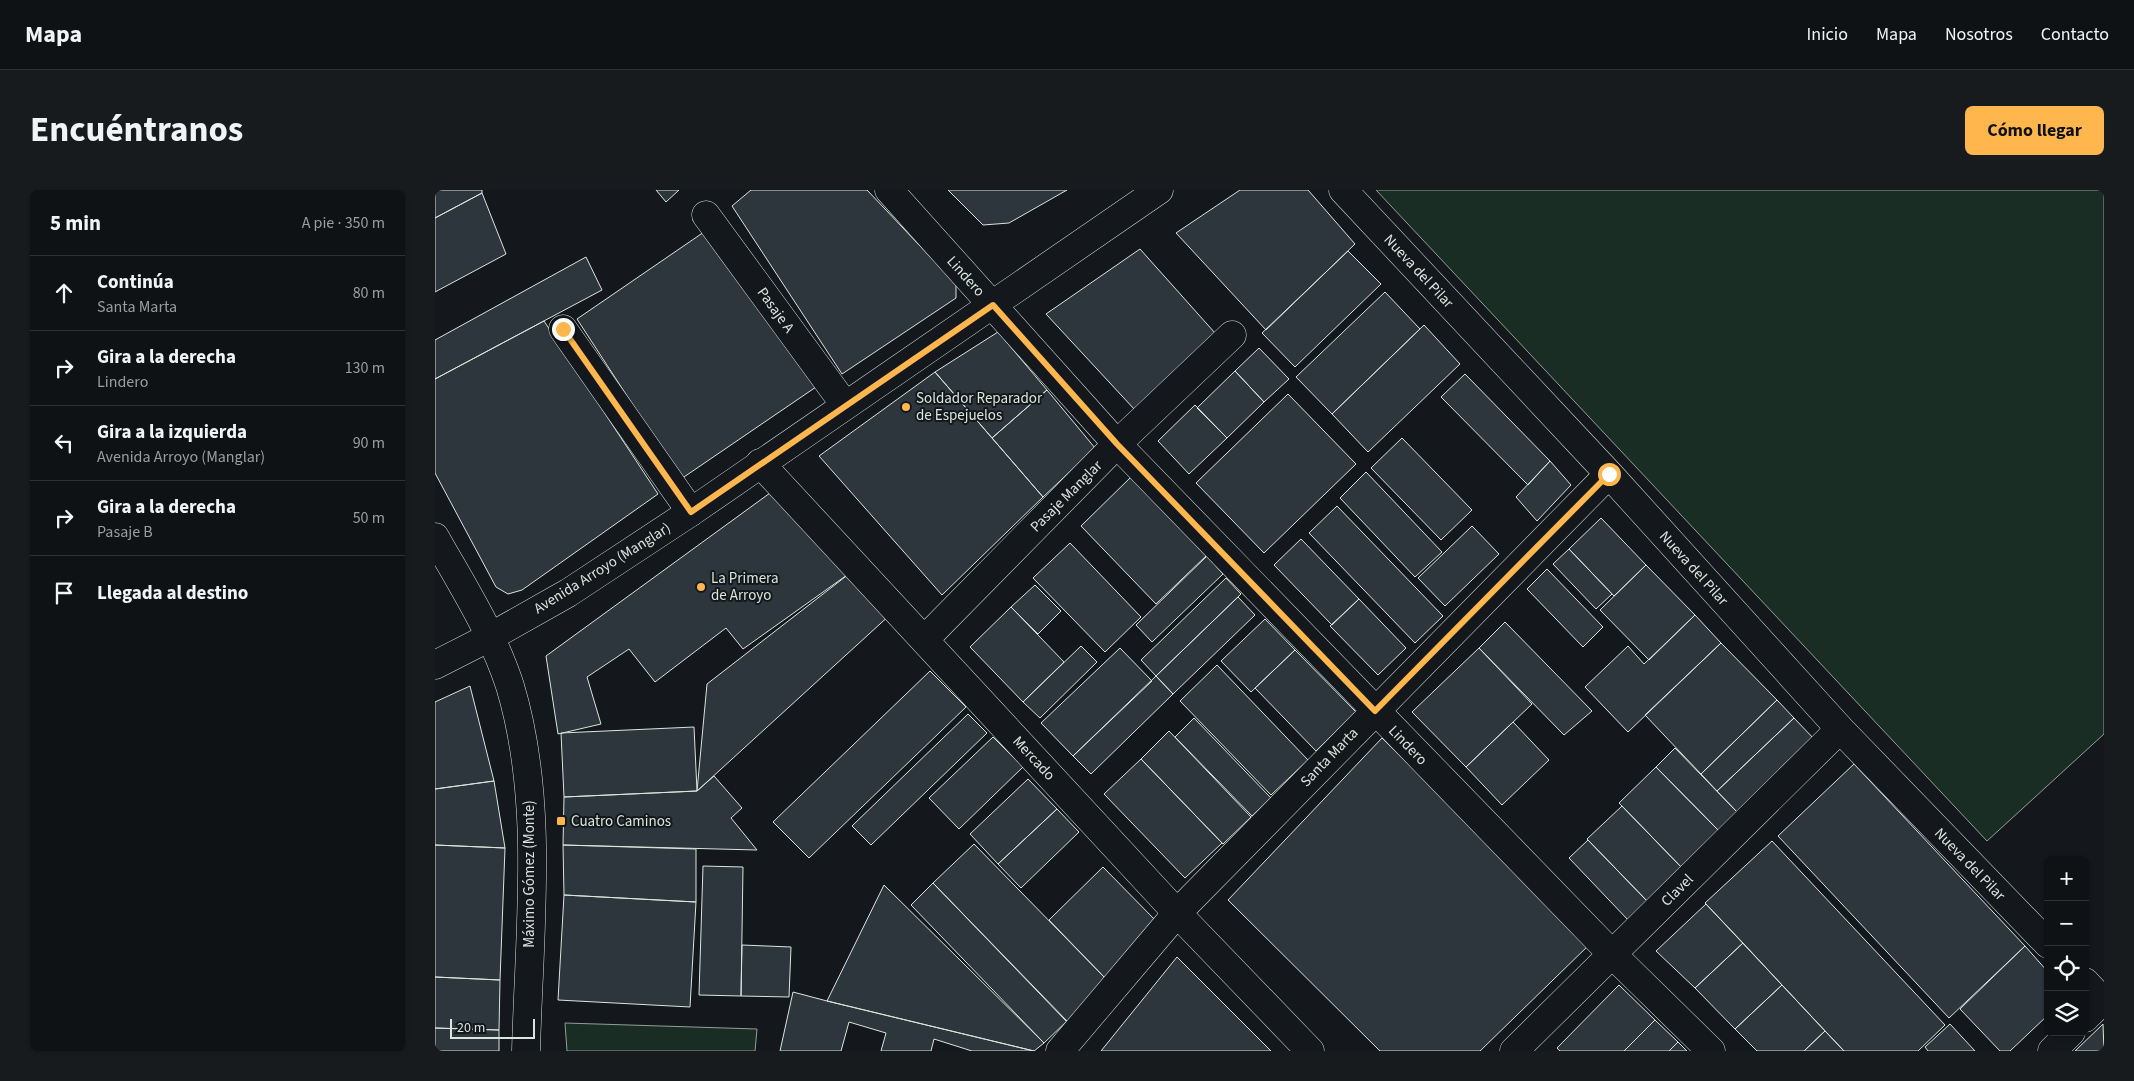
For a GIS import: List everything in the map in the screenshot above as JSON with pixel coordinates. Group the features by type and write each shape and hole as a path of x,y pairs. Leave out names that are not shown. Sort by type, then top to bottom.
{"street":[{"name":"Lindero","path":"889,190 1117,444 1612,954 1711,1051"},
{"name":"Avenida Arroyo (Manglar)","path":"435,665 490,637 568,593 691,512 1159,190"},
{"name":"Nueva del Pilar","path":"1343,190 1609,474 1840,729 2044,940"},
{"name":"Pasaje A","path":"707,215 845,405"},
{"path":"563,329 691,512"},
{"name":"Pasaje Manglar","path":"925,639 1117,444 1232,335"},
{"name":"Mercado","path":"760,464 925,639 1177,914 1310,1051"},
{"name":"Santa Marta","path":"1061,1051 1177,914 1609,474"},
{"name":"Máximo Gómez (Monte)","path":"435,537 490,637 510,686 524,746 529,782 532,832 526,1051"},
{"name":"Clavel","path":"1514,1051 1840,729"},
{"path":"2052,1051 2067,1036"}],"green space":[{"path":"1376,190 2104,190 2104,734 1987,841"},
{"path":"565,1023 757,1029 755,1051 567,1051"}],"building":[{"path":"435,190 482,190 482,193 435,218"},
{"path":"656,190 679,190 666,202"},
{"path":"751,190 867,190 956,284 956,298 842,374 732,206"},
{"path":"948,190 1067,190 1009,223 983,225"},
{"path":"1240,190 1308,190 1355,244 1266,330 1176,233"},
{"path":"482,193 506,254 435,292 435,218"},
{"path":"704,232 816,387 681,479 577,319"},
{"path":"1140,249 1215,333 1135,410 1046,314"},
{"path":"1348,251 1381,284 1295,367 1262,333"},
{"path":"586,257 602,290 435,379 435,340"},
{"path":"1385,292 1420,329 1332,414 1296,377"},
{"path":"544,321 658,494 522,590 508,594 496,587 435,473 435,379"},
{"path":"1424,325 1460,364 1368,452 1332,414"},
{"path":"998,332 1047,390 992,438 935,372"},
{"path":"1259,348 1289,379 1264,402 1235,371"},
{"path":"1235,371 1264,402 1227,438 1197,408"},
{"path":"935,372 1043,497 942,595 819,456"},
{"path":"1465,374 1550,461 1528,485 1441,397"},
{"path":"1047,390 1095,448 1043,497 992,438"},
{"path":"1288,394 1356,464 1264,553 1196,483"},
{"path":"1195,405 1227,438 1189,474 1158,441"},
{"path":"1402,438 1472,510 1441,540 1371,468"},
{"path":"1550,461 1571,485 1537,521 1516,497"},
{"path":"1366,472 1442,552 1415,577 1340,498"},
{"path":"1131,477 1207,555 1156,604 1081,526"},
{"path":"781,485 854,570 743,649 726,628 655,682 629,649 587,677 601,724 558,734 546,656"},
{"path":"1337,506 1443,616 1415,643 1309,533"},
{"path":"1601,518 1646,565 1614,596 1569,549"},
{"path":"1472,526 1499,554 1445,606 1418,578"},
{"path":"1301,539 1359,599 1332,625 1274,565"},
{"path":"1070,543 1141,617 1105,652 1033,578"},
{"path":"1569,549 1612,594 1596,609 1553,564"},
{"path":"1207,556 1223,574 1152,642 1136,625"},
{"path":"1646,565 1695,615 1649,660 1600,610"},
{"path":"1547,569 1603,627 1583,647 1527,589"},
{"path":"854,570 892,613 697,791 707,684"},
{"path":"1226,578 1241,594 1156,676 1141,660"},
{"path":"1035,585 1061,611 1038,634 1011,607"},
{"path":"1238,597 1255,615 1173,694 1156,676"},
{"path":"1359,599 1406,648 1378,675 1330,626"},
{"path":"1011,607 1064,662 1023,702 970,647"},
{"path":"1695,615 1721,643 1628,732 1585,687 1628,646 1644,664"},
{"path":"1265,619 1295,650 1251,692 1221,661"},
{"path":"1505,622 1592,711 1564,735 1479,648"},
{"path":"1721,643 1777,700 1701,774 1645,715"},
{"path":"1081,646 1097,662 1040,718 1023,702"},
{"path":"1120,648 1152,681 1073,756 1041,723"},
{"path":"1479,648 1532,704 1466,767 1412,712"},
{"path":"1295,650 1356,712 1316,751 1255,688"},
{"path":"1217,665 1308,760 1271,795 1180,701"},
{"path":"930,671 966,707 809,858 773,822"},
{"path":"1156,676 1173,694 1091,774 1073,756"},
{"path":"470,686 494,781 435,789 435,702"},
{"path":"1777,700 1794,718 1717,791 1701,774"},
{"path":"968,714 987,733 871,845 852,826"},
{"path":"1194,718 1271,798 1252,816 1175,737"},
{"path":"1794,718 1815,740 1737,812 1717,791"},
{"path":"1513,722 1549,760 1502,805 1466,767"},
{"path":"694,727 697,791 564,797 561,733"},
{"path":"1169,731 1251,817 1223,844 1141,759"},
{"path":"993,737 1023,767 959,829 929,798"},
{"path":"1382,738 1590,944 1480,1051 1380,1051 1228,900"},
{"path":"1675,748 1737,812 1719,831 1656,767"},
{"path":"1141,759 1222,843 1185,878 1104,794"},
{"path":"1854,764 2025,946 1949,1018 1778,836"},
{"path":"1656,767 1719,831 1683,869 1619,803"},
{"path":"714,776 742,808 731,818 757,850 563,845 564,797 697,791"},
{"path":"1028,779 1057,809 998,864 970,834"},
{"path":"494,781 505,848 435,845 435,789"},
{"path":"1622,806 1683,869 1648,902 1587,839"},
{"path":"1057,809 1079,832 1021,888 998,864"},
{"path":"1588,840 1648,902 1629,921 1569,858"},
{"path":"1772,841 1945,1025 1918,1051 1844,1051 1705,903"},
{"path":"974,844 1106,979 1067,1022 933,883"},
{"path":"435,845 505,848 500,980 435,977"},
{"path":"563,845 696,849 696,902 564,895"},
{"path":"703,866 743,867 741,996 699,995"},
{"path":"1103,867 1158,923 1106,979 1049,920"},
{"path":"933,883 1067,1021 1044,1043 911,905"},
{"path":"884,885 1044,1043 1034,1051 827,1001"},
{"path":"564,895 696,902 690,1007 558,1000"},
{"path":"1706,904 1743,943 1695,988 1656,951"},
{"path":"1743,943 1782,985 1735,1029 1695,988"},
{"path":"742,945 791,947 789,997 741,996"},
{"path":"2025,946 2044,967 2044,1019 2010,1051 2000,1051 1960,1009"},
{"path":"1177,957 1271,1051 1101,1051"},
{"path":"435,977 500,980 499,1030 435,1028"},
{"path":"1619,985 1655,1020 1624,1051 1560,1051 1557,1048"},
{"path":"1782,985 1825,1031 1804,1051 1757,1051 1735,1029"},
{"path":"793,992 1034,1051 972,1051 934,1039 931,1051 881,1051 886,1033 849,1022 841,1051 780,1051"},
{"path":"1655,1020 1678,1042 1669,1051 1624,1051"},
{"path":"1950,1024 1975,1051 1928,1051 1925,1047"},
{"path":"2103,1024 2104,1051 2075,1051"},
{"path":"435,1028 499,1030 499,1051 435,1051"},
{"path":"1825,1031 1844,1051 1804,1051"},
{"path":"1678,1042 1687,1051 1669,1051"}],"place":[{"name":"Soldador Reparador de Espejuelos","path":"906,407"},
{"name":"La Primera de Arroyo","path":"701,587"},
{"name":"Cuatro Caminos","path":"561,821"}],"route":[{"path":"563,329 691,512 993,305 1117,444 1375,711 1609,474"}]}
